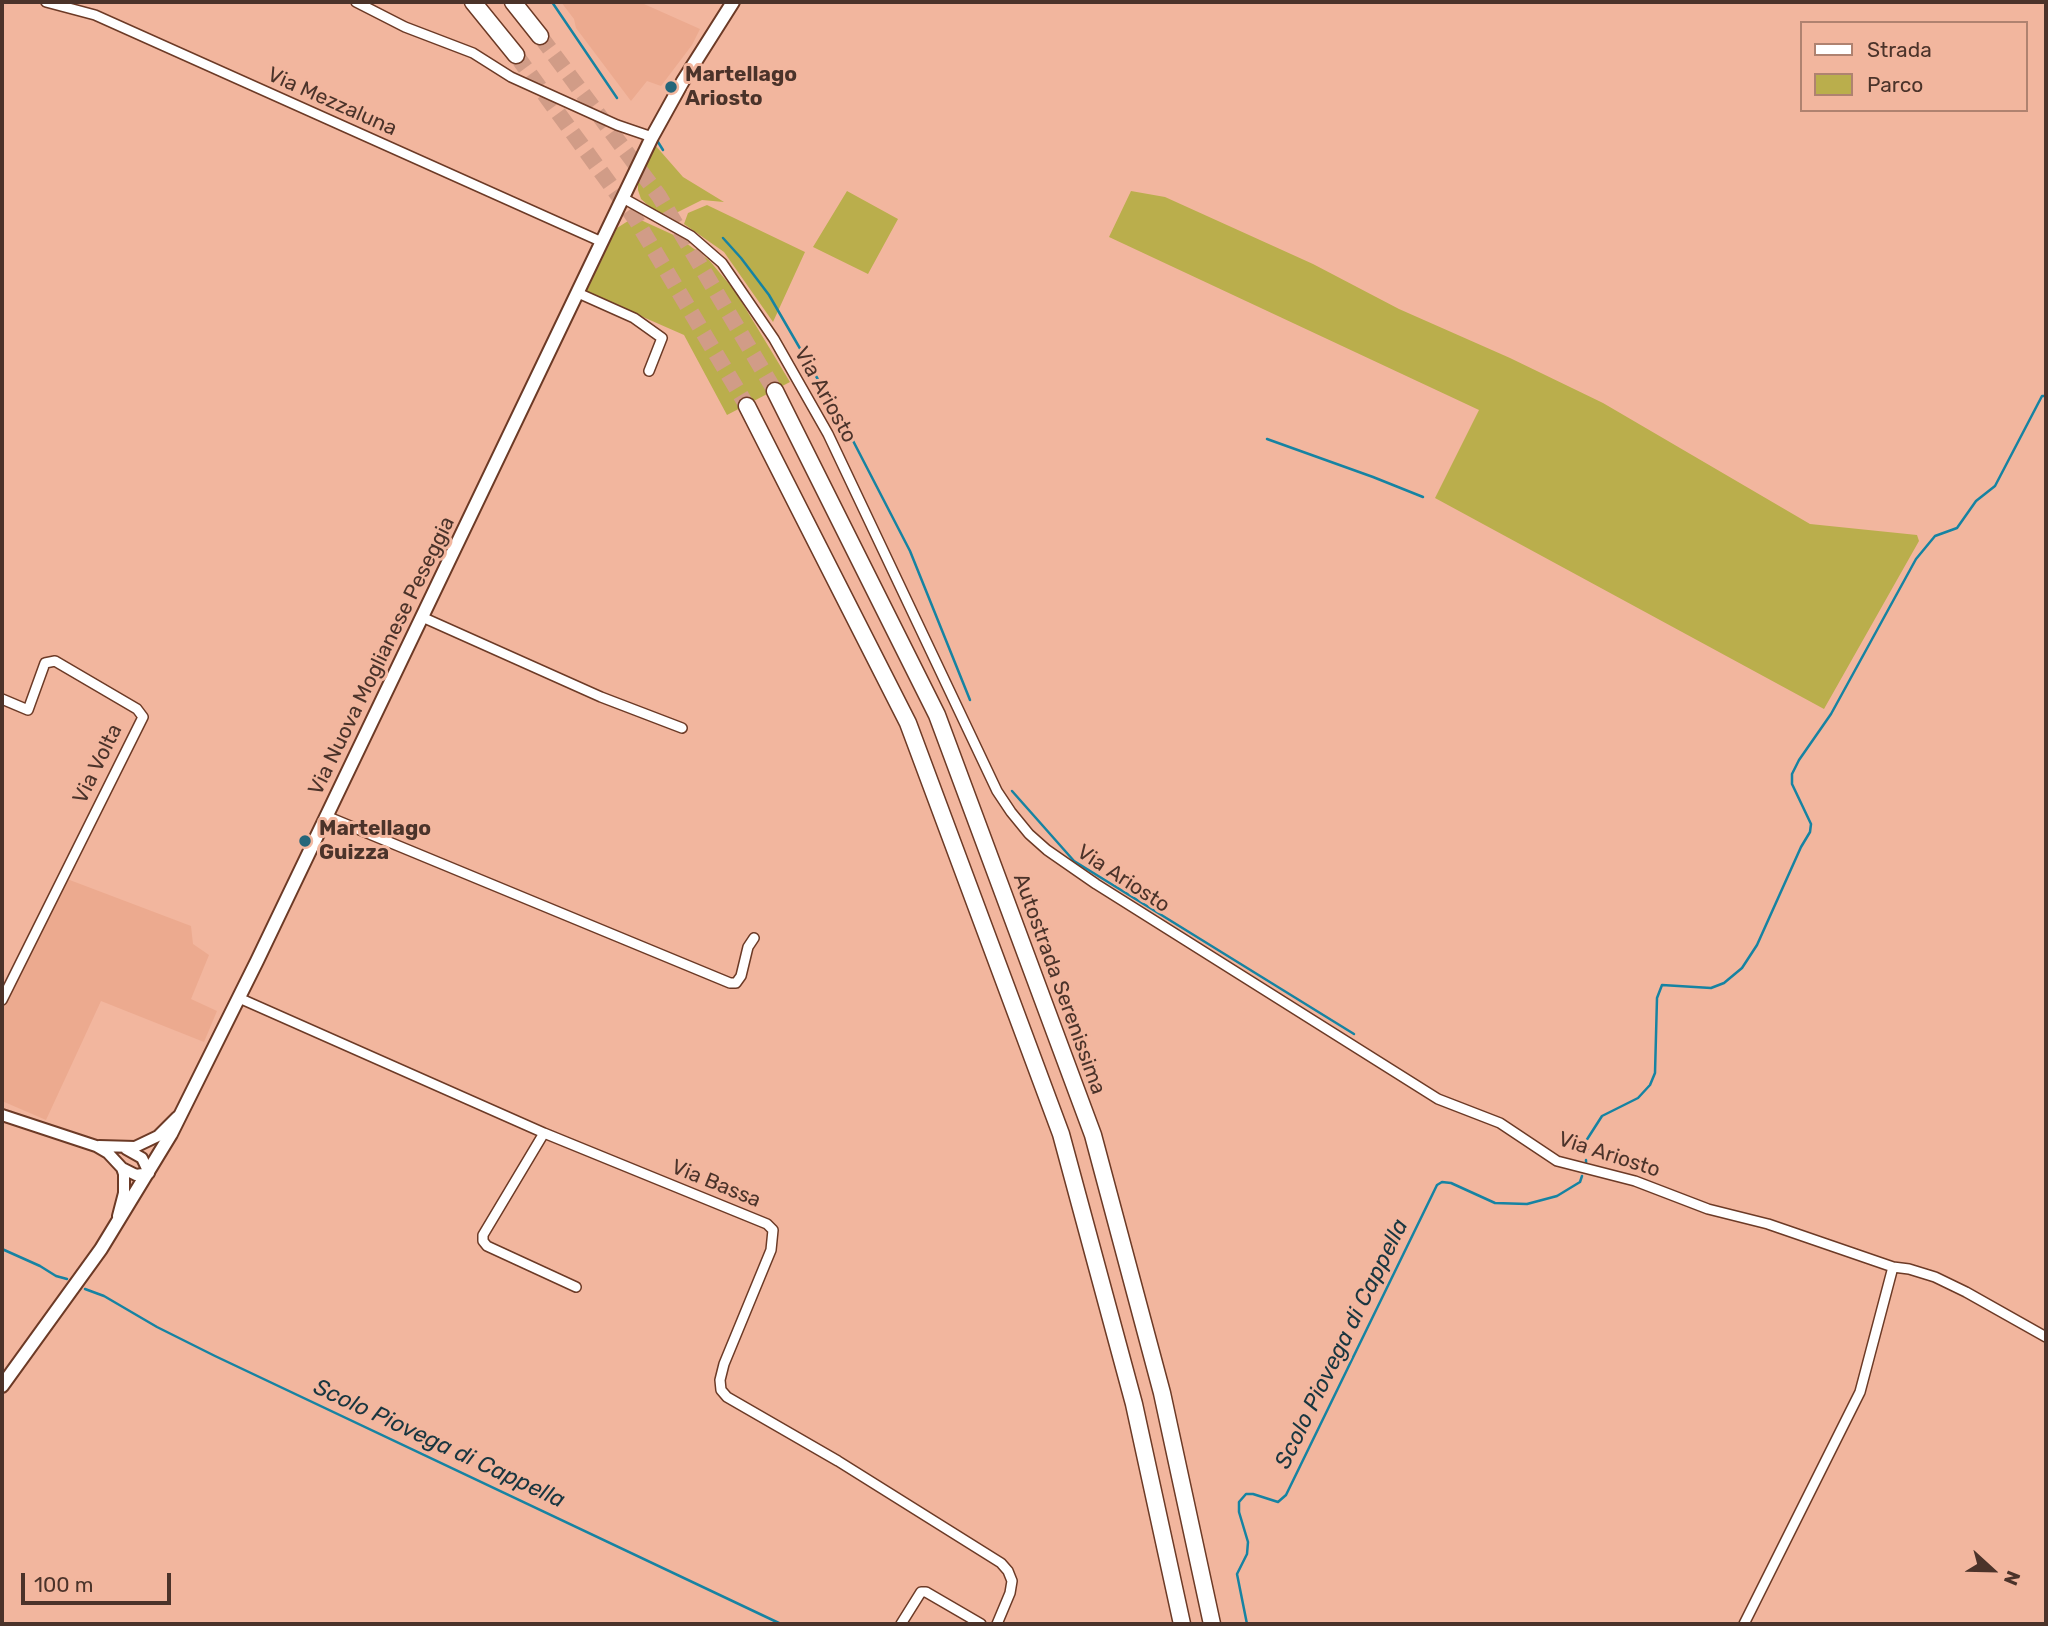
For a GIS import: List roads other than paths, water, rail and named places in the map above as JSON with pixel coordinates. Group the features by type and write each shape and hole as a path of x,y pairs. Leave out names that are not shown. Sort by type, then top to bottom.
{"highway":[{"path":"473,2 516,54"},
{"path":"513,2 540,36"},
{"name":"Autostrada Serenissima","path":"775,391 937,715 1093,1135 1163,1393 1212,1624"},
{"path":"747,406 908,723 1061,1134 1134,1404 1182,1624"}],"main road":[{"name":"Via Nuova Moglianese Peseggia","path":"2,1386 112,1233 184,1109 652,137 683,81 733,2"}],"street":[{"name":"Via Mezzaluna","path":"46,2 95,15 602,242"},
{"path":"356,2 405,27 472,53 511,77 652,137"},
{"name":"Via Ariosto","path":"623,198 691,236 722,263 774,339 828,434 997,791 1017,820 1047,850 1096,884 1438,1099 1500,1123 1557,1161 1635,1181 1708,1209 1768,1224 1893,1267 1935,1277 2046,1337"},
{"path":"578,293 634,318 662,338 649,372"},
{"path":"422,617 601,697 682,727"},
{"name":"Via Volta","path":"2,699 28,710 45,663 55,661 137,709 143,717 2,1000"},
{"path":"326,816 730,983 736,983 741,976 747,947 754,938"},
{"name":"Via Bassa","path":"239,998 544,1133 767,1224 773,1230 771,1250 724,1364 720,1380 721,1390 727,1397 826,1453 1001,1563 1009,1571 1012,1581 997,1624"},
{"path":"96,1146 126,1149 135,1147 158,1136 184,1109"},
{"path":"2,1115 96,1146 108,1153 122,1168 136,1175 149,1173 142,1158 126,1149"},
{"path":"544,1133 483,1235 483,1241 487,1246 576,1287"},
{"path":"112,1233 124,1193 122,1168"},
{"path":"1744,1624 1860,1392 1893,1267"},
{"path":"901,1624 921,1592 926,1592 981,1624"}],"waterway":[{"path":"552,2 617,98"},
{"path":"658,142 663,150"},
{"path":"723,238 769,295 849,433 910,551 970,700"},
{"name":"Scolo Piovega di Cappella","path":"1588,1149 1586,1141 1602,1116 1638,1098 1650,1085 1655,1073 1657,998 1662,985 1711,988 1724,983 1742,968 1757,945 1810,832 1811,824 1792,784 1792,774 1799,760 1831,714 1916,559 1935,536 1957,528 1976,501 1995,486 2042,396 2046,396"},
{"path":"1267,439 1423,497"},
{"path":"1012,791 1074,861 1354,1034"},
{"name":"Scolo Piovega di Cappella","path":"1247,1624 1237,1574 1247,1554 1248,1542 1239,1512 1239,1502 1246,1494 1278,1502 1286,1495 1437,1185 1442,1182 1451,1183 1495,1203 1527,1204 1557,1196 1580,1182 1582,1176"},
{"name":"Scolo Piovega di Cappella","path":"2,1249 67,1279"},
{"name":"Scolo Piovega di Cappella","path":"85,1289 104,1296 215,1356 781,1624"}],"tunnel":[{"path":"540,36 659,196 775,391"},
{"path":"516,55 636,220 747,406"}],"place":[{"name":"Martellago Ariosto","path":"671,87"},
{"name":"Martellago Guizza","path":"305,841"}]}
